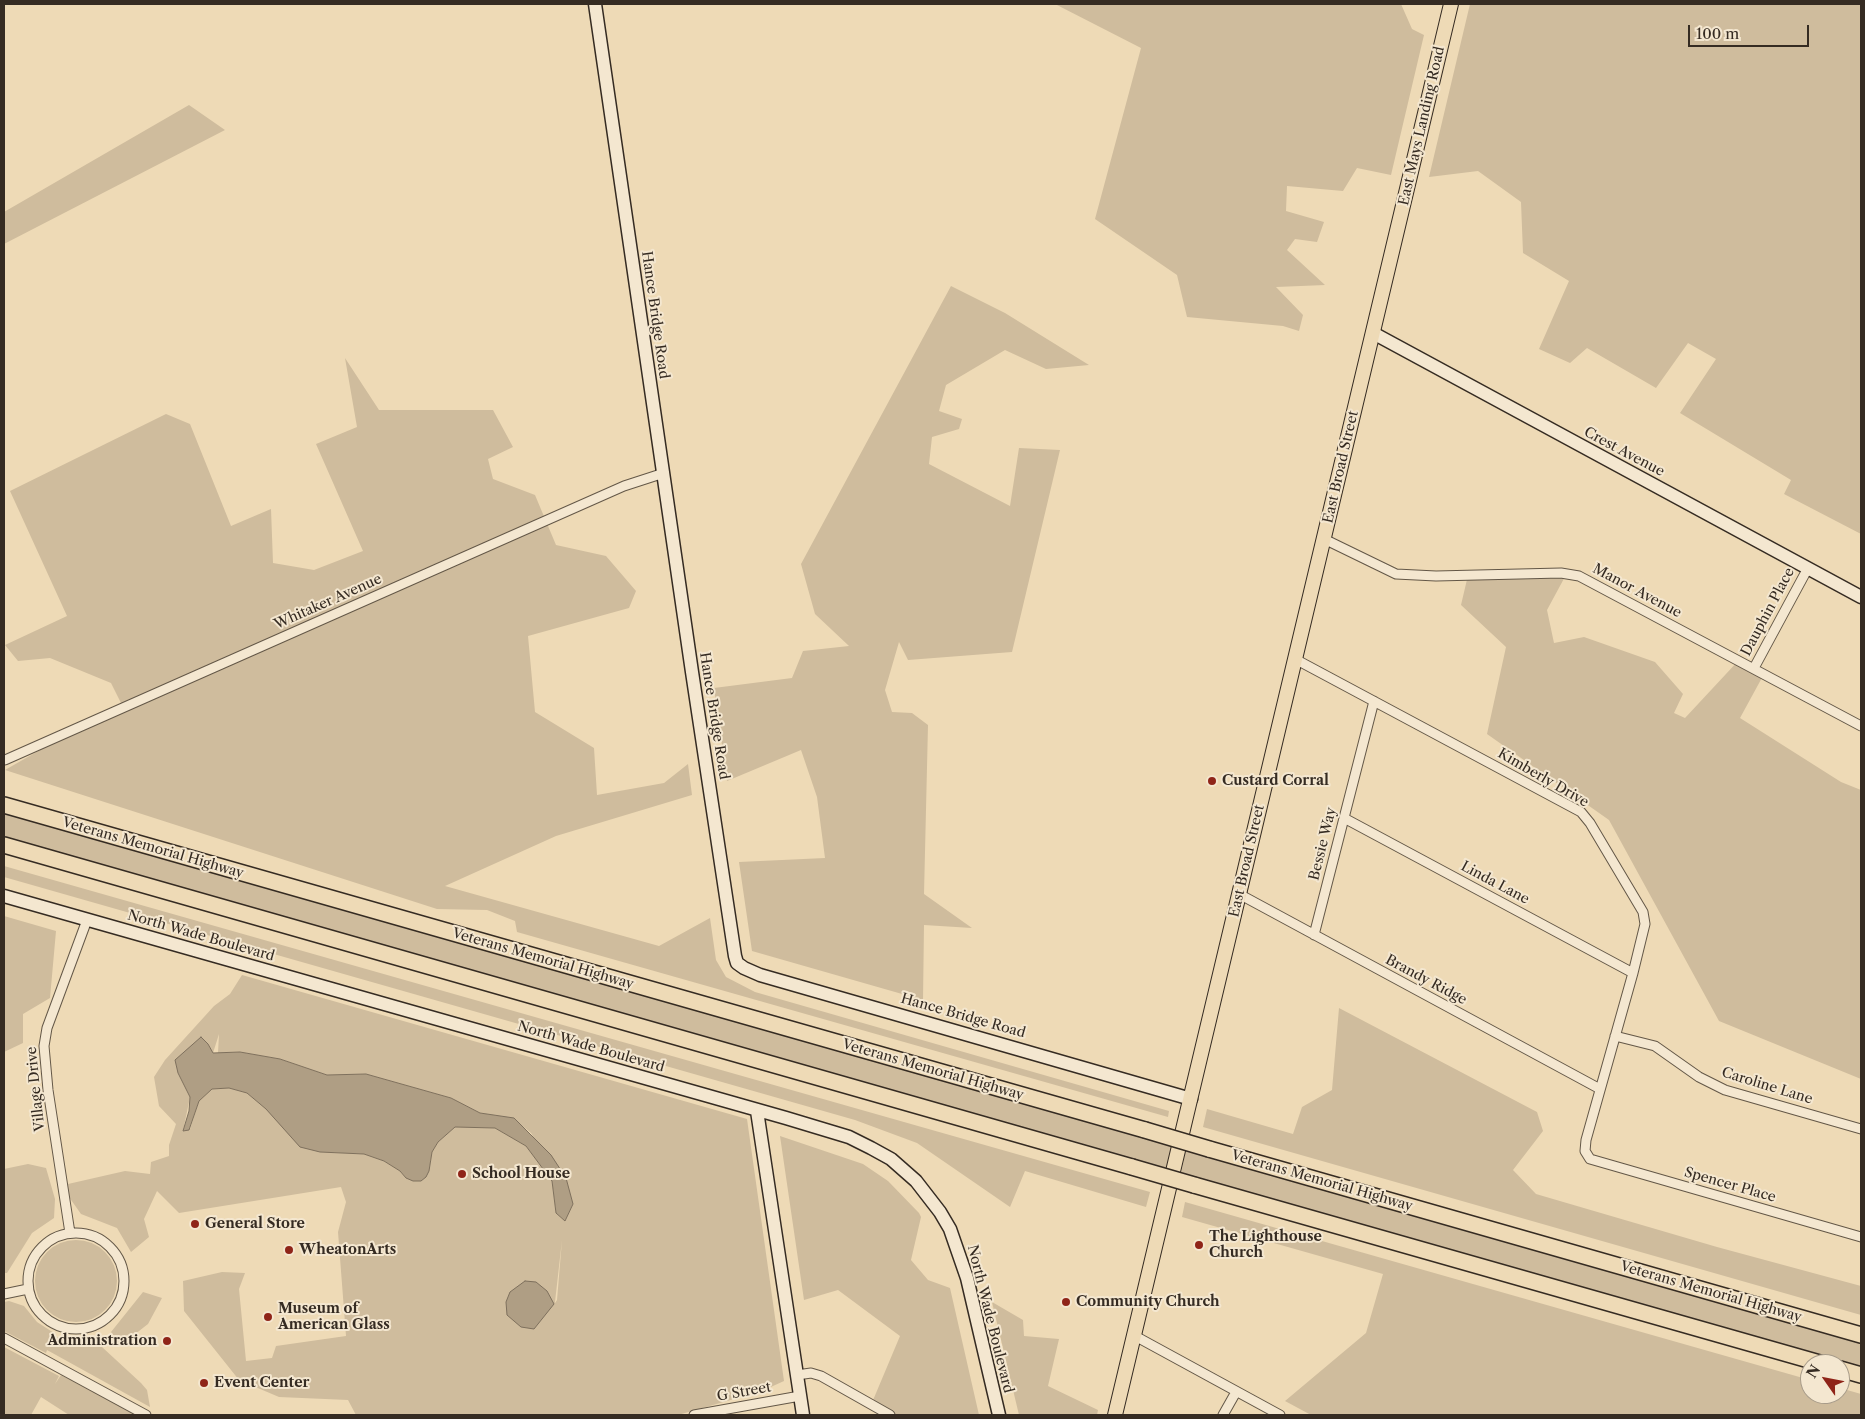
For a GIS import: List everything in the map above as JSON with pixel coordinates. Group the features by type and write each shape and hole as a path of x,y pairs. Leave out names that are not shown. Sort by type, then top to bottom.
{"highway":[{"name":"Veterans Memorial Highway","path":"4,805 1861,1335"},
{"path":"4,846 1800,1357"}],"main road":[{"name":"East Mays Landing Road","path":"1393,248 1451,4"},
{"name":"East Broad Street","path":"1116,1415 1393,248"}],"street":[{"name":"Hance Bridge Road","path":"595,4 734,956 744,968 760,975 1191,1099"},
{"name":"Crest Avenue","path":"1373,333 1861,597"},
{"name":"Whitaker Avenue","path":"5,760 624,486 664,474"},
{"name":"Manor Avenue","path":"1324,539 1396,574 1436,576 1561,574 1579,576 1861,726"},
{"name":"Dauphin Place","path":"1754,668 1808,568"},
{"name":"Kimberly Drive","path":"1295,658 1581,812 1590,823 1644,912 1645,924 1633,973 1586,1140 1585,1151 1590,1159"},
{"name":"Bessie Way","path":"1314,935 1374,701"},
{"name":"Linda Lane","path":"1344,818 1633,973"},
{"name":"Brandy Ridge","path":"1239,894 1600,1089"},
{"name":"North Wade Boulevard","path":"4,896 856,1140 895,1163 928,1195 950,1229 962,1258 999,1415"},
{"name":"Village Drive","path":"70,1233 48,1090 44,1046 47,1028 87,920"},
{"name":"Caroline Lane","path":"1615,1036 1655,1046 1699,1077 1724,1090 1861,1129"},
{"path":"757,1111 803,1415"},
{"name":"Spencer Place","path":"1590,1159 1861,1237"},
{"path":"70,1233 85,1233 104,1241 118,1255 124,1273 123,1294 115,1311 100,1324 82,1330 65,1329 46,1320 34,1305 28,1289 29,1270 37,1252 52,1239 70,1233"},
{"path":"4,1294 28,1289"},
{"path":"1134,1336 1280,1415"},
{"path":"4,1338 146,1415"},
{"path":"797,1375 810,1372 821,1376 890,1415"},
{"path":"1223,1415 1236,1392"},
{"name":"G Street","path":"694,1415 800,1396"}],"shaded area":[{"path":"1055,4 1401,4 1412,29 1424,35 1391,175 1357,168 1343,191 1287,186 1286,211 1324,222 1317,242 1295,239 1287,250 1325,285 1276,287 1303,315 1299,331 1283,326 1187,317 1177,275 1095,219 1141,48"},
{"path":"1470,4 1861,4 1861,534 1784,494 1791,480 1680,413 1716,359 1688,343 1656,388 1587,348 1570,363 1539,349 1569,281 1523,253 1521,202 1478,171 1429,177"},
{"path":"189,105 225,130 4,244 4,212"},
{"path":"951,286 1005,313 1089,365 1046,369 1005,350 946,385 939,411 962,419 959,429 932,437 929,464 1010,506 1019,448 1060,450 1012,652 908,660 899,642 885,690 892,712 912,713 928,725 924,894 972,928 924,925 923,1000 752,951 739,862 825,858 817,797 801,750 727,781 714,688 792,678 803,651 849,646 815,614 801,564"},
{"path":"345,358 379,410 493,410 513,447 488,459 493,479 535,495 556,545 606,556 636,591 629,608 528,636 535,712 594,748 597,795 664,783 688,764 692,795 556,836 445,886 659,946 710,918 716,960 726,977 755,992 1169,1111 1168,1117 517,932 515,921 487,910 437,909 5,770 89,722 123,707 111,683 50,658 18,661 5,645 67,616 10,491 166,414 190,424 231,526 271,509 273,563 314,570 363,551 316,444 357,427"},
{"path":"1469,571 1567,573 1547,610 1554,643 1584,637 1655,662 1683,694 1674,713 1685,718 1739,660 1764,674 1740,718 1841,782 1861,790 1861,1079 1719,1021 1609,820 1487,734 1506,647 1461,605"},
{"path":"4,812 1172,1144 1168,1170 4,840"},
{"path":"4,866 1150,1192 1146,1207 1025,1171 1010,1207 917,1143 855,1120 4,877"},
{"path":"4,916 56,931 50,998 23,1014 23,1043 4,1052"},
{"path":"242,975 747,1119 784,1381 762,1391 678,1415 356,1415 348,1400 279,1397 239,1380 184,1311 183,1281 222,1272 245,1273 239,1289 246,1361 272,1358 276,1346 346,1336 338,1232 346,1202 341,1187 179,1213 157,1191 144,1219 149,1237 131,1252 117,1228 81,1214 69,1197 68,1184 125,1171 150,1174 151,1162 169,1156 169,1145 176,1124 159,1106 154,1077 165,1060 214,1006 230,994","holes":["219,1034 218,1053 240,1052 280,1059 327,1075 366,1074 451,1098 480,1113 514,1119 531,1133 573,1204 565,1221 556,1213 552,1181 526,1146 495,1128 455,1127 438,1142 432,1152 429,1171 406,1178 400,1171 384,1161 364,1154 320,1152 247,1093 229,1088 212,1089 199,1101 190,1129 183,1131 190,1097 178,1073 208,1044 213,1053","562,1240 557,1300 555,1303 555,1302"]},
{"path":"1339,1008 1537,1112 1543,1131 1513,1170 1536,1194 1717,1247 1861,1286 1861,1315 1203,1127 1207,1109 1293,1134 1302,1107 1332,1090"},
{"path":"201,1037 213,1053 240,1052 280,1059 327,1075 366,1074 451,1098 480,1113 514,1118 551,1155 566,1178 573,1204 565,1221 556,1213 552,1181 526,1146 495,1128 455,1127 438,1142 432,1152 429,1171 421,1181 413,1181 406,1178 400,1171 384,1161 364,1154 320,1152 300,1147 266,1109 247,1093 229,1088 212,1089 199,1101 189,1130 183,1131 189,1111 190,1097 178,1073 175,1060"},
{"path":"780,1136 863,1164 888,1181 919,1213 921,1217 911,1260 928,1280 950,1288 979,1415 890,1415 871,1405 900,1336 838,1290 804,1300"},
{"path":"1186,1149 1861,1339 1861,1370 1850,1367 1850,1354 1805,1354 1195,1181 1193,1176 1181,1174"},
{"path":"28,1164 46,1168 55,1199 54,1218 32,1233 7,1273 4,1273 4,1169"},
{"path":"1185,1202 1800,1377 1800,1404 1850,1404 1850,1391 1861,1394 1861,1415 1311,1415 1285,1401 1366,1333 1383,1274 1182,1217"},
{"path":"76,1240 92,1243 105,1252 114,1265 117,1281 114,1297 105,1310 92,1319 76,1322 60,1319 47,1310 38,1297 35,1281 38,1265 47,1252 60,1243"},
{"path":"525,1281 536,1282 547,1291 554,1304 534,1329 521,1327 507,1315 506,1302 510,1292"},
{"path":"143,1292 162,1298 148,1324 121,1345 111,1332"},
{"path":"9,1301 24,1306 37,1322 54,1333 51,1338 61,1337 102,1347 147,1390 150,1407 47,1350 46,1353 4,1331 4,1302"},
{"path":"992,1302 1023,1320 1024,1336 1059,1339 1048,1386 1098,1410 1097,1415 1019,1415"},
{"path":"4,1347 59,1376 55,1384 61,1375 136,1415 69,1415 41,1397 31,1415 4,1415"}],"place":[{"name":"Custard Corral","path":"1212,781"},
{"name":"School House","path":"462,1174"},
{"name":"General Store","path":"195,1224"},
{"name":"The Lighthouse Church","path":"1199,1245"},
{"name":"WheatonArts","path":"289,1250"},
{"name":"Community Church","path":"1066,1302"},
{"name":"Museum of American Glass","path":"268,1317"},
{"name":"Administration","path":"167,1341"},
{"name":"Event Center","path":"204,1383"}]}
